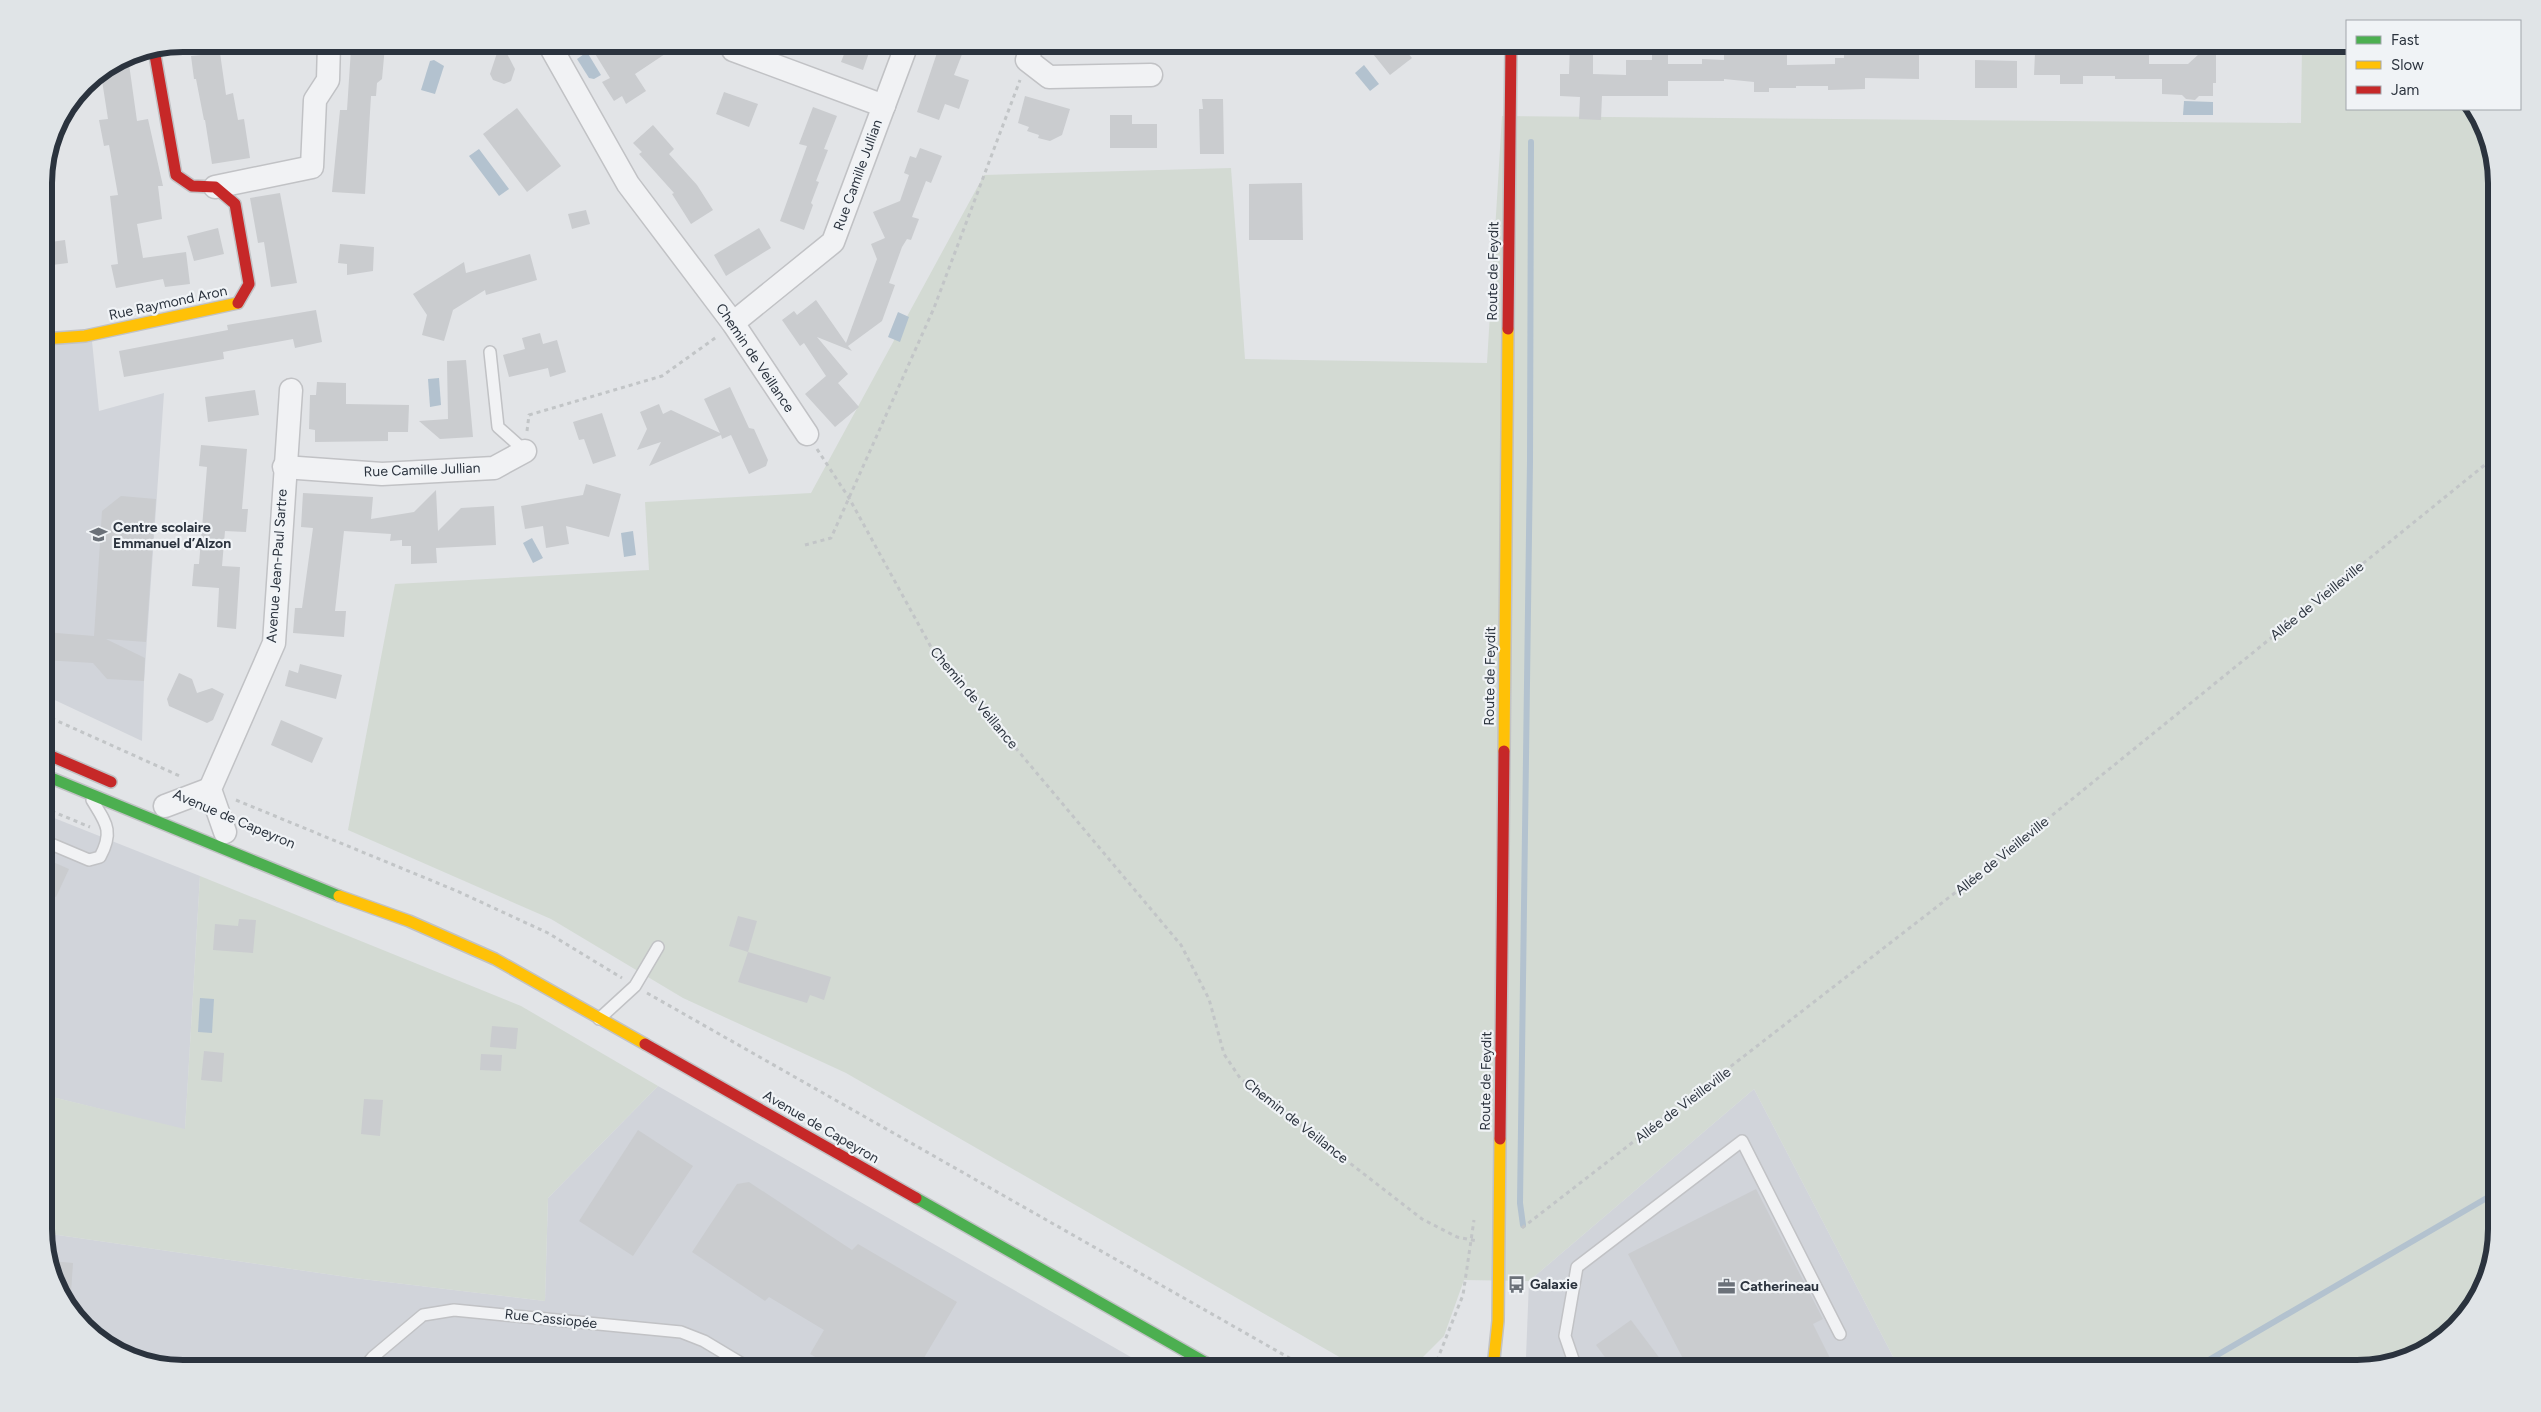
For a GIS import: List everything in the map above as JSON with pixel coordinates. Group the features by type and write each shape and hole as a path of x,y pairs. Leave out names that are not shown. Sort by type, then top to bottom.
{"street":[{"name":"Route de Feydit","path":"1493,1360 1497,1341 1499,1246 1511,52"},
{"path":"155,56 176,175 192,186 215,187 312,167 315,100 328,80 330,53"},
{"name":"Chemin de Veillance","path":"554,53 628,184 733,323 807,434"},
{"path":"740,53 884,106"},
{"name":"Rue Camille Jullian","path":"733,323 833,242 904,53"},
{"path":"1030,53 1050,77 1151,75"},
{"name":"Rue Raymond Aron","path":"53,338 85,336 239,303 249,284 236,204 215,187"},
{"name":"Avenue Jean-Paul Sartre","path":"210,790 274,643 284,467 291,390"},
{"name":"Rue Camille Jullian","path":"284,467 382,474 494,468 525,451"},
{"path":"53,757 120,787"},
{"name":"Avenue de Capeyron","path":"53,779 348,900 409,921 495,958 599,1019 1201,1360"},
{"path":"168,807 210,790 222,830"},
{"name":"Avenue de Capeyron","path":"362,891 409,921"},
{"name":"Route de Feydit","path":"1481,1354 1497,1308"}],"lane":[{"path":"490,352 498,427 525,451"},
{"path":"53,845 89,860 100,857 107,844 109,829 87,792"},
{"path":"599,1019 635,986 658,948"},
{"path":"1573,1360 1565,1336 1576,1267 1742,1141 1840,1334"},
{"name":"Rue Cassiopée","path":"371,1360 423,1315 454,1310 681,1332 704,1341 736,1360"}],"path":[{"path":"805,545 831,538 934,308 1030,53"},
{"path":"525,451 528,415 662,376 733,323"},
{"name":"Chemin de Veillance","path":"807,434 849,498 931,647 1181,945 1209,999 1224,1054 1240,1078 1422,1219 1457,1237 1499,1246"},
{"name":"Allée de Vieilleville","path":"1499,1246 1721,1076 1987,868 2488,462"},
{"path":"53,719 210,790 457,891 548,933 635,986 1293,1360"},
{"path":"53,812 108,834"},
{"path":"1437,1360 1463,1295 1474,1218 1499,1220"}],"shaded area":[{"path":"2302,52 2346,52 2346,110 2465,110 2479,133 2486,158 2488,175 2487,1246 2479,1279 2461,1308 2437,1332 2408,1350 2392,1355 2358,1360 1895,1360 1754,1089 1529,1281 1464,1280 1444,1336 1422,1358 1416,1360 1345,1360 846,1073 683,998 551,919 348,830 395,584 649,570 645,502 811,493 984,175 1231,168 1245,359 1487,363 1502,116 2301,123"},
{"name":"Centre scolaire Emmanuel d’Alzon","path":"92,341 99,411 164,393 144,681 142,741 53,699 53,344"},
{"path":"53,818 200,876 185,1130 53,1097"},
{"path":"200,876 521,1006 658,1086 548,1198 545,1301 354,1278 53,1234 53,1097 185,1129"},
{"path":"658,1086 1136,1360 183,1360 149,1355 133,1350 97,1327 85,1315 66,1287 59,1271 53,1237 53,1234 354,1278 545,1301 548,1198"},
{"path":"1754,1089 1895,1360 1527,1360 1529,1281"}],"water":[{"path":"587,53 601,75 594,79 589,78 577,59"},
{"path":"434,60 444,66 435,94 421,90 430,61"},
{"path":"1364,65 1379,84 1370,91 1355,73"},
{"path":"2184,101 2213,102 2213,115 2183,115"},
{"path":"479,149 509,189 499,196 469,156"},
{"path":"898,312 909,317 900,342 888,337"},
{"path":"439,378 441,405 430,407 428,379"},
{"path":"633,531 636,555 624,557 621,533"},
{"path":"532,538 543,558 533,563 523,543"},
{"path":"200,998 214,999 212,1033 198,1032"}],"building":[{"path":"1372,52 1407,52 1412,58 1390,75"},
{"path":"1570,52 1593,52 1593,74 1626,75 1626,60 1652,60 1652,52 1668,52 1668,64 1702,64 1702,59 1724,60 1724,53 1787,53 1787,65 1835,64 1835,58 1844,58 1844,54 1919,52 1919,79 1865,78 1865,89 1828,90 1828,86 1796,86 1796,88 1769,88 1769,92 1754,92 1754,82 1724,79 1724,81 1668,81 1668,96 1602,96 1601,120 1579,119 1580,97 1560,96 1560,74 1569,74"},
{"path":"220,53 226,95 233,93 238,120 244,119 250,158 212,164 205,120 196,79 194,79 191,56"},
{"path":"351,53 384,53 382,79 377,83 376,96 371,96 365,194 332,192 340,110 347,110"},
{"path":"497,53 507,53 515,69 511,81 504,84 493,80 490,74"},
{"path":"594,53 667,53 635,74 646,91 626,104 622,96 614,101 602,82 610,78"},
{"path":"845,53 869,53 863,70 841,62"},
{"path":"937,53 963,53 954,75 969,80 959,109 945,104 939,120 917,112"},
{"path":"2035,53 2149,54 2149,64 2188,64 2199,54 2216,54 2216,83 2213,83 2213,96 2199,96 2195,100 2186,99 2182,95 2162,94 2162,79 2115,79 2115,76 2083,76 2083,84 2060,84 2060,75 2034,75"},
{"path":"1975,60 2017,61 2017,88 1975,88"},
{"path":"129,64 137,121 148,119 163,186 158,186 162,219 137,224 143,258 186,252 190,284 165,287 163,279 116,288 111,265 118,264 110,196 118,195 109,145 104,146 99,120 108,119 102,81"},
{"path":"724,92 758,104 749,127 716,114"},
{"path":"1025,96 1070,109 1062,135 1050,141 1038,138 1039,135 1027,131 1029,127 1018,123"},
{"path":"1202,99 1223,99 1224,154 1200,154 1199,109 1203,109"},
{"path":"813,107 837,116 824,149 828,150 816,181 819,182 804,230 780,221 807,146 799,144"},
{"path":"517,108 561,166 527,192 483,134"},
{"path":"1110,115 1132,115 1132,124 1157,124 1157,148 1110,148"},
{"path":"653,125 674,149 669,154 697,185 713,210 691,224 672,194 674,193 639,154 642,152 633,143"},
{"path":"920,148 942,156 931,183 926,181 912,217 919,219 911,240 907,239 902,247 889,283 895,285 882,321 848,346 852,351 817,337 848,374 838,383 859,407 835,427 805,394 826,376 804,343 800,346 782,320 794,311 797,315 816,300 846,343 877,259 871,244 885,238 873,212 900,201 909,175 904,173 910,156 916,158"},
{"path":"1302,183 1303,240 1249,240 1249,184"},
{"path":"280,193 297,283 271,287 264,242 258,243 250,198"},
{"path":"586,210 590,224 572,229 568,214"},
{"path":"218,228 224,254 194,261 187,236"},
{"path":"759,228 771,248 726,276 714,255"},
{"path":"65,240 68,263 53,265 53,242"},
{"path":"340,244 374,247 373,271 347,275 347,264 338,263"},
{"path":"530,254 537,280 486,295 485,290 453,310 444,341 422,335 427,315 413,294 464,262 466,273"},
{"path":"316,310 322,342 295,348 293,339 223,352 224,359 124,377 119,351 228,330 227,325"},
{"path":"540,333 543,344 557,340 566,372 550,377 548,368 509,377 503,355 525,349 522,338"},
{"path":"466,360 473,437 440,439 419,421 448,419 447,361"},
{"path":"317,382 346,383 346,404 409,405 408,432 388,432 388,441 315,442 315,430 309,429 310,395 316,395"},
{"path":"730,387 749,428 754,429 768,460 766,466 749,474 731,435 722,439 721,435 649,466 661,442 637,450 647,429 640,412 659,404 663,414 671,410 720,433 704,399"},
{"path":"255,390 259,415 208,422 205,397"},
{"path":"602,413 616,456 593,464 584,439 579,440 573,422"},
{"path":"201,445 247,449 242,509 248,509 246,532 225,531 222,566 240,567 236,629 217,627 219,588 192,586 194,564 199,564 207,467 199,466"},
{"path":"586,484 621,494 609,537 566,526 569,544 546,548 543,526 525,529 521,506 583,495"},
{"path":"436,490 438,531 461,508 494,506 496,545 436,548 437,563 411,564 411,546 402,546 402,540 390,541 391,534 344,531 335,611 346,611 344,637 293,633 295,608 302,608 313,528 301,527 303,493 373,497 371,519 414,512"},
{"path":"121,496 156,499 146,642 106,639 145,658 144,681 107,679 93,663 53,661 53,633 94,636 102,511"},
{"path":"300,664 342,675 336,699 285,686 289,670 298,673"},
{"path":"179,673 192,679 197,693 212,688 224,694 213,720 207,723 169,706 167,699"},
{"path":"281,720 323,738 312,763 271,745"},
{"path":"53,862 69,869 56,897 53,896"},
{"path":"738,916 757,921 748,952 729,946"},
{"path":"239,919 256,920 253,953 213,950 215,924 238,926"},
{"path":"748,952 831,977 824,1000 810,995 807,1003 738,982"},
{"path":"492,1026 518,1028 516,1049 490,1047"},
{"path":"204,1051 224,1053 222,1082 201,1080"},
{"path":"481,1054 502,1055 501,1071 480,1070"},
{"path":"364,1099 383,1100 380,1136 361,1134"},
{"path":"638,1130 693,1166 633,1256 579,1221"},
{"path":"749,1182 852,1250 858,1244 957,1302 923,1360 821,1360 810,1354 824,1330 769,1297 765,1301 692,1252 737,1184"},
{"name":"Catherineau","path":"1756,1189 1823,1319 1813,1324 1831,1360 1684,1360 1628,1254"},
{"path":"57,1261 73,1263 71,1295 59,1271"},
{"path":"1631,1320 1661,1360 1607,1360 1596,1345"}],"waterway":[{"path":"1523,1225 1520,1203 1530,461 1531,142"},
{"path":"2209,1360 2488,1197"}],"traffic: fast":[{"path":"53,779 339,896"},
{"path":"916,1198 1201,1360"}],"traffic: slow":[{"path":"53,338 85,336 238,303"},
{"path":"1504,751 1508,329"},
{"path":"339,896 409,921 495,959 645,1044"},
{"path":"1494,1360 1498,1321 1500,1139"}],"traffic: jam":[{"path":"1508,329 1511,52"},
{"path":"155,56 176,175 192,186 215,187 235,204 249,284 238,303"},
{"path":"1500,1139 1504,751"},
{"path":"53,757 111,782"},
{"path":"645,1044 916,1198"}],"place":[{"name":"Centre scolaire Emmanuel d’Alzon","path":"99,535"},
{"name":"Galaxie","path":"1516,1284"},
{"name":"Catherineau","path":"1726,1286"}]}
